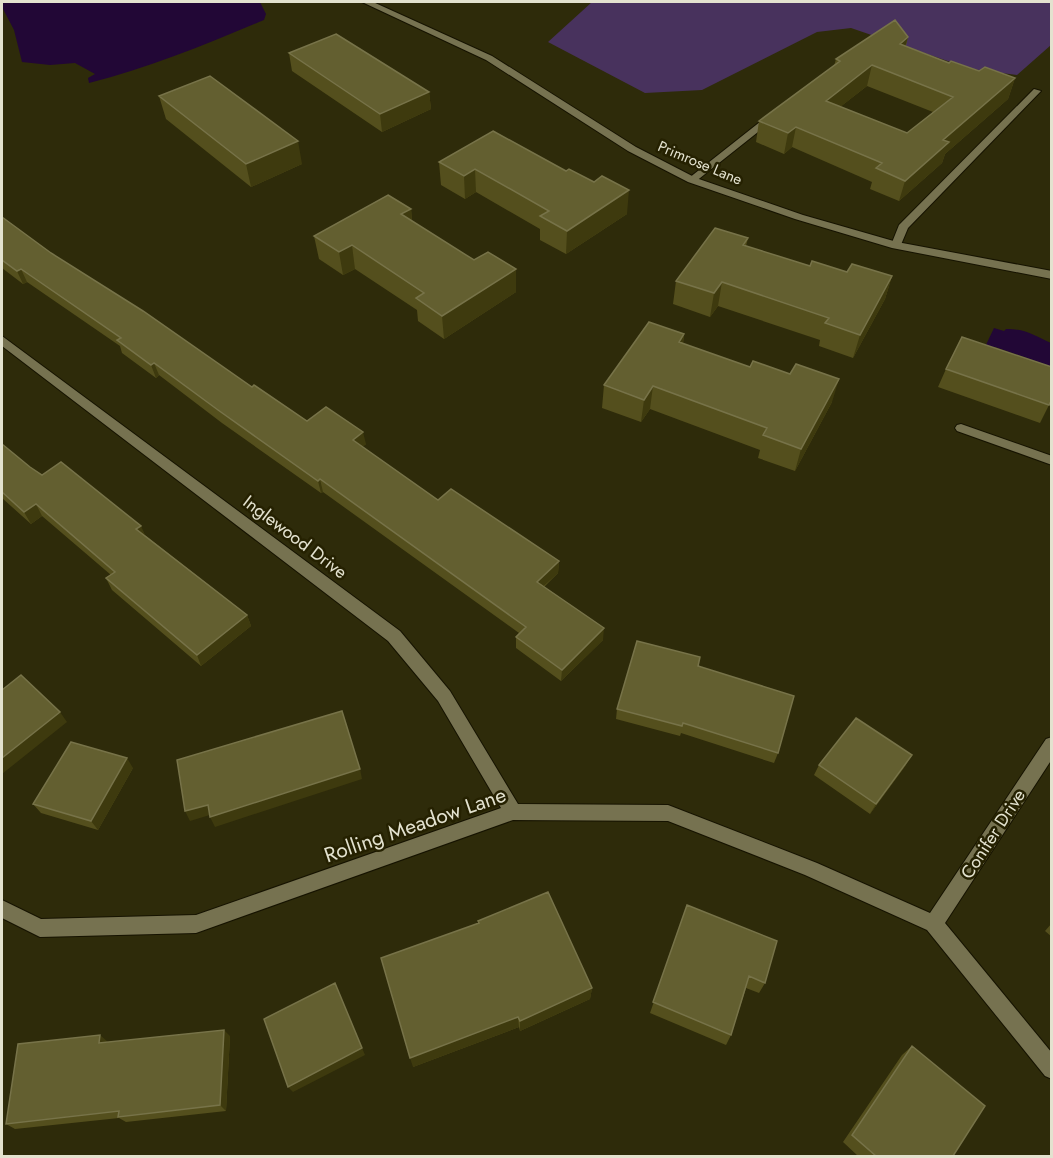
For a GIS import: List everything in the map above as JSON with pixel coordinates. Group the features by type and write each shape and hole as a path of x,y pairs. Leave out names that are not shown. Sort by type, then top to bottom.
{"street":[{"name":"Primrose Lane","path":"367,2 489,58 632,150 692,180 799,217 896,245 1052,275"},
{"name":"Inglewood Drive","path":"2,340 394,636 444,696 513,812"},
{"name":"Conifer Drive","path":"934,924 1052,744"},
{"name":"Rolling Meadow Lane","path":"2,909 40,928 196,924 513,812 668,813 811,869 934,924 1052,1069"}],"lane":[{"path":"896,245 903,226 1037,91"},
{"path":"692,180 784,107"},
{"path":"961,428 1052,461"}],"shaded area":[{"path":"2,2 260,2 266,14 264,20 199,47 156,63 89,83 88,78 95,74 75,63 50,65 22,62 14,30 2,7"},
{"path":"592,2 1051,2 1051,45 1017,75 971,69 851,28 817,32 702,90 645,93 548,42"},
{"path":"994,328 1025,332 1051,343 1051,371 1046,369 1047,365 995,347 992,352 984,349"}],"building":[{"path":"895,20 908,37 900,44 949,63 951,61 979,71 985,67 1015,78 943,140 949,142 905,181 876,168 882,163 796,127 788,133 759,121 840,61 836,59","holes":["872,65 953,97 907,133 826,101"]},
{"path":"336,34 429,92 380,114 289,53"},
{"path":"210,76 298,141 246,164 159,96"},
{"path":"493,131 566,171 569,169 594,182 602,176 629,190 567,231 540,216 549,211 475,169 464,176 439,162"},
{"path":"388,195 411,209 401,214 474,260 488,252 516,269 442,316 416,298 424,293 352,245 339,252 314,236"},
{"path":"2,217 51,253 143,311 252,387 254,385 307,421 326,407 363,432 353,440 438,500 451,489 559,561 537,582 604,628 562,670 516,637 526,627 154,363 151,365 117,340 121,338 21,269 17,271 2,260"},
{"path":"715,228 748,238 743,245 810,266 812,261 847,272 852,264 892,276 860,335 825,323 829,318 722,282 714,293 676,281"},
{"path":"649,322 684,334 679,342 750,367 753,361 790,374 796,364 839,379 801,449 763,435 767,428 653,386 644,400 604,385"},
{"path":"962,337 1052,367 1052,399 1049,405 946,369"},
{"path":"2,444 42,475 61,462 141,526 136,529 247,615 197,655 106,578 115,572 36,504 24,512 2,492"},
{"path":"637,641 700,657 698,666 794,696 778,753 683,723 682,726 617,709"},
{"path":"21,675 60,712 2,758 2,690"},
{"path":"342,711 360,769 210,817 208,805 185,811 177,760"},
{"path":"856,718 912,755 876,804 819,765"},
{"path":"71,742 127,758 91,821 33,804"},
{"path":"548,892 592,988 520,1021 518,1017 410,1058 381,958 479,923 478,921"},
{"path":"687,905 777,941 765,983 749,976 731,1035 653,1002"},
{"path":"335,983 362,1048 288,1087 264,1019"},
{"path":"224,1030 220,1105 118,1117 119,1111 6,1124 18,1044 100,1035 99,1043"},
{"path":"912,1046 985,1106 953,1156 876,1156 852,1135"}]}
